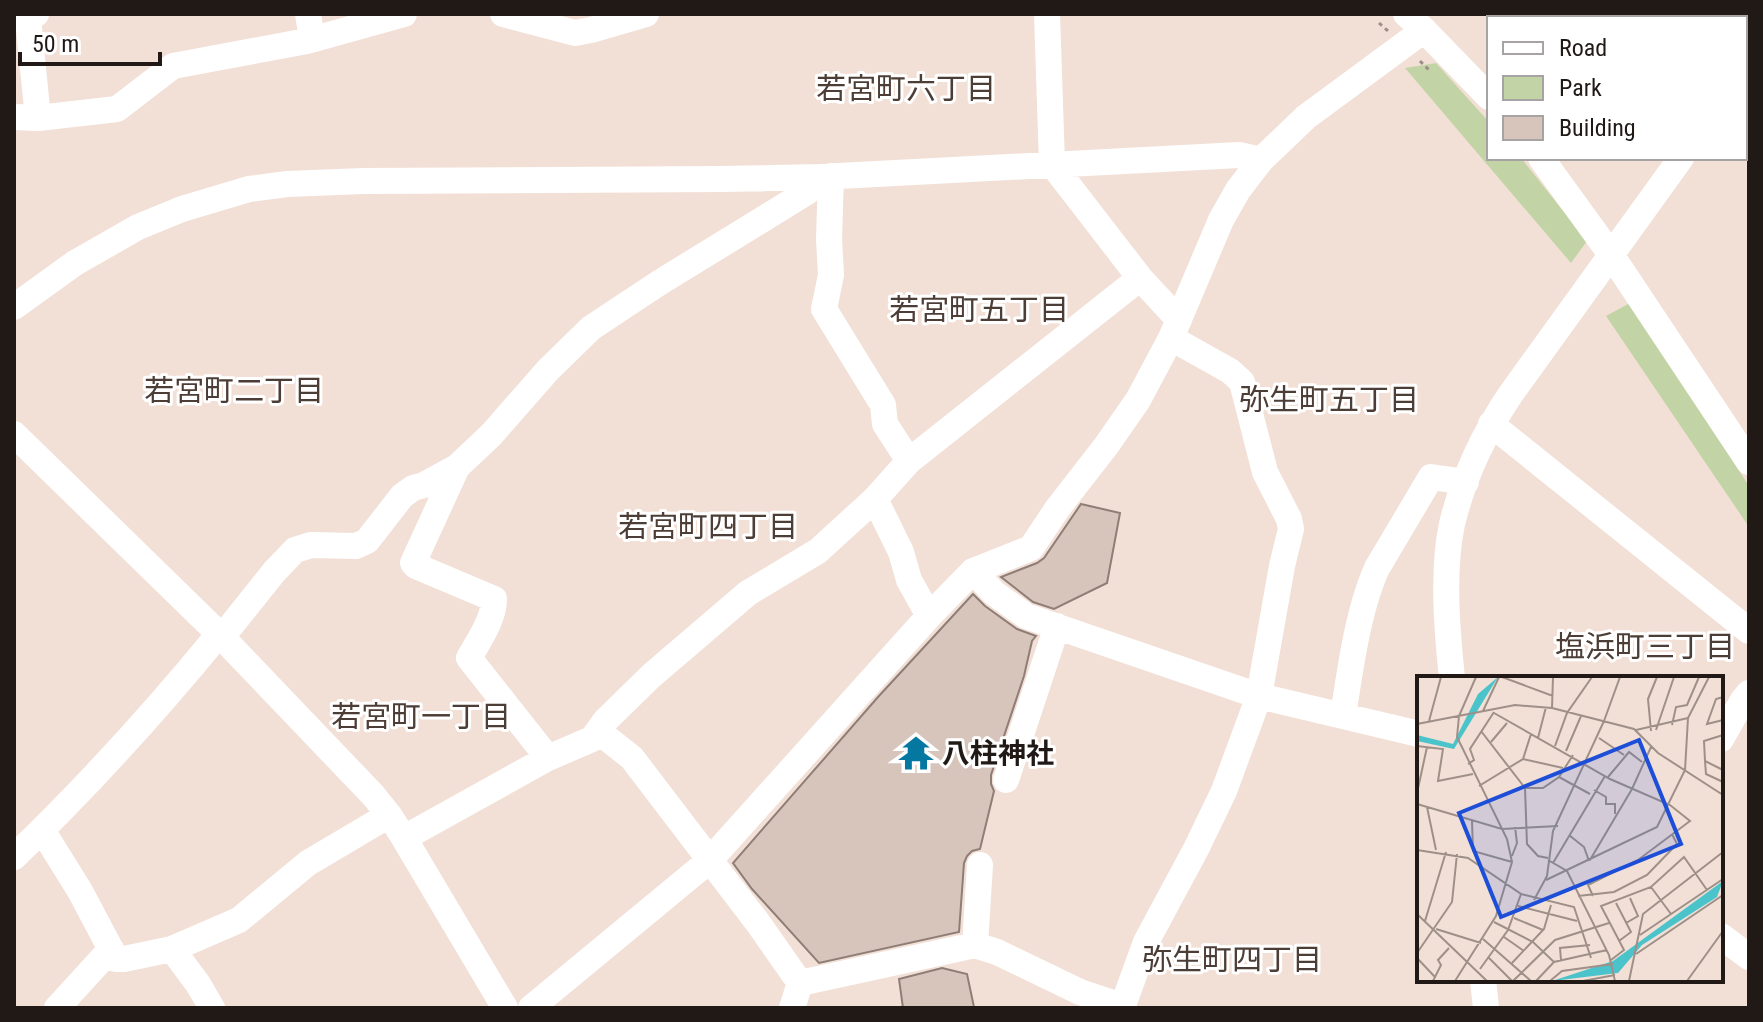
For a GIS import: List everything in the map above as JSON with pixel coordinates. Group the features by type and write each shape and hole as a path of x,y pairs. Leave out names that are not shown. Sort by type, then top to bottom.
{"street":[{"path":"36,14 28,19 26,117 117,109 173,66 310,27 404,14"},
{"path":"503,14 574,24 591,30 646,14"},
{"path":"800,983 975,945 997,952 1080,992 1122,1007 1146,942 1224,791 1259,696 1291,529 1289,519 1265,472 1242,382 1175,329 1140,278 1052,164 1047,14"},
{"path":"531,1008 710,860 973,571 1031,548 1138,400 1175,329 1221,220 1238,190 1261,160 1306,117 1415,22 1487,95"},
{"path":"14,307 75,263 138,227 182,209 249,189 287,184 721,179 1239,155 1261,160"},
{"path":"1542,160 1612,256 1749,462"},
{"path":"1452,676 1447,633 1447,575 1452,526 1472,463 1491,424 1541,350 1679,160"},
{"path":"825,176 831,275 824,309 883,405 885,424 909,461"},
{"path":"14,857 90,780 295,550 311,545 356,546 367,541 402,496 457,467 491,435 548,370 591,328 807,192 825,176"},
{"path":"404,838 548,758 592,739 605,721 651,676 748,593 818,551 875,499 909,461 1140,278"},
{"path":"1491,424 1749,631"},
{"path":"14,434 221,635 389,815 505,1008"},
{"path":"457,467 413,563 494,599 490,619 469,658 548,758"},
{"path":"1343,716 1354,650 1377,568 1431,477 1466,482"},
{"path":"875,499 901,552 909,580 929,616"},
{"path":"973,571 994,593 1026,616 1259,696 1417,734"},
{"path":"1006,780 1057,626"},
{"path":"1723,736 1749,693"},
{"path":"598,731 632,758 800,983"},
{"path":"42,830 80,891 116,959 124,959 172,949 239,920 308,863 389,815"},
{"path":"975,945 980,865"},
{"path":"1723,938 1749,957"},
{"path":"57,1008 111,949"},
{"path":"172,949 212,1008"},
{"path":"1483,982 1486,1008"},
{"path":"792,1008 800,983"}],"green space":[{"path":"1436,63 1487,120 1487,160 1523,160 1587,241 1571,263 1405,68"},
{"path":"1630,303 1749,486 1749,527 1606,316"}],"building":[{"path":"1081,504 1120,513 1107,583 1054,609 1033,602 1001,577 1044,558"},
{"name":"八柱神社","path":"973,594 1017,629 1036,636 991,775 994,791 980,849 972,851 964,863 959,932 819,963 752,889 733,863"},
{"path":"942,968 967,974 974,1007 903,1008 899,979"}],"place":[{"name":"八柱神社","path":"916,753"}],"district":[{"name":"若宮町六丁目","path":"906,89"},
{"name":"若宮町五丁目","path":"979,310"},
{"name":"若宮町二丁目","path":"234,391"},
{"name":"弥生町五丁目","path":"1329,400"},
{"name":"若宮町四丁目","path":"708,527"},
{"name":"塩浜町三丁目","path":"1645,647"},
{"name":"若宮町一丁目","path":"421,717"},
{"name":"弥生町四丁目","path":"1232,960"}]}
